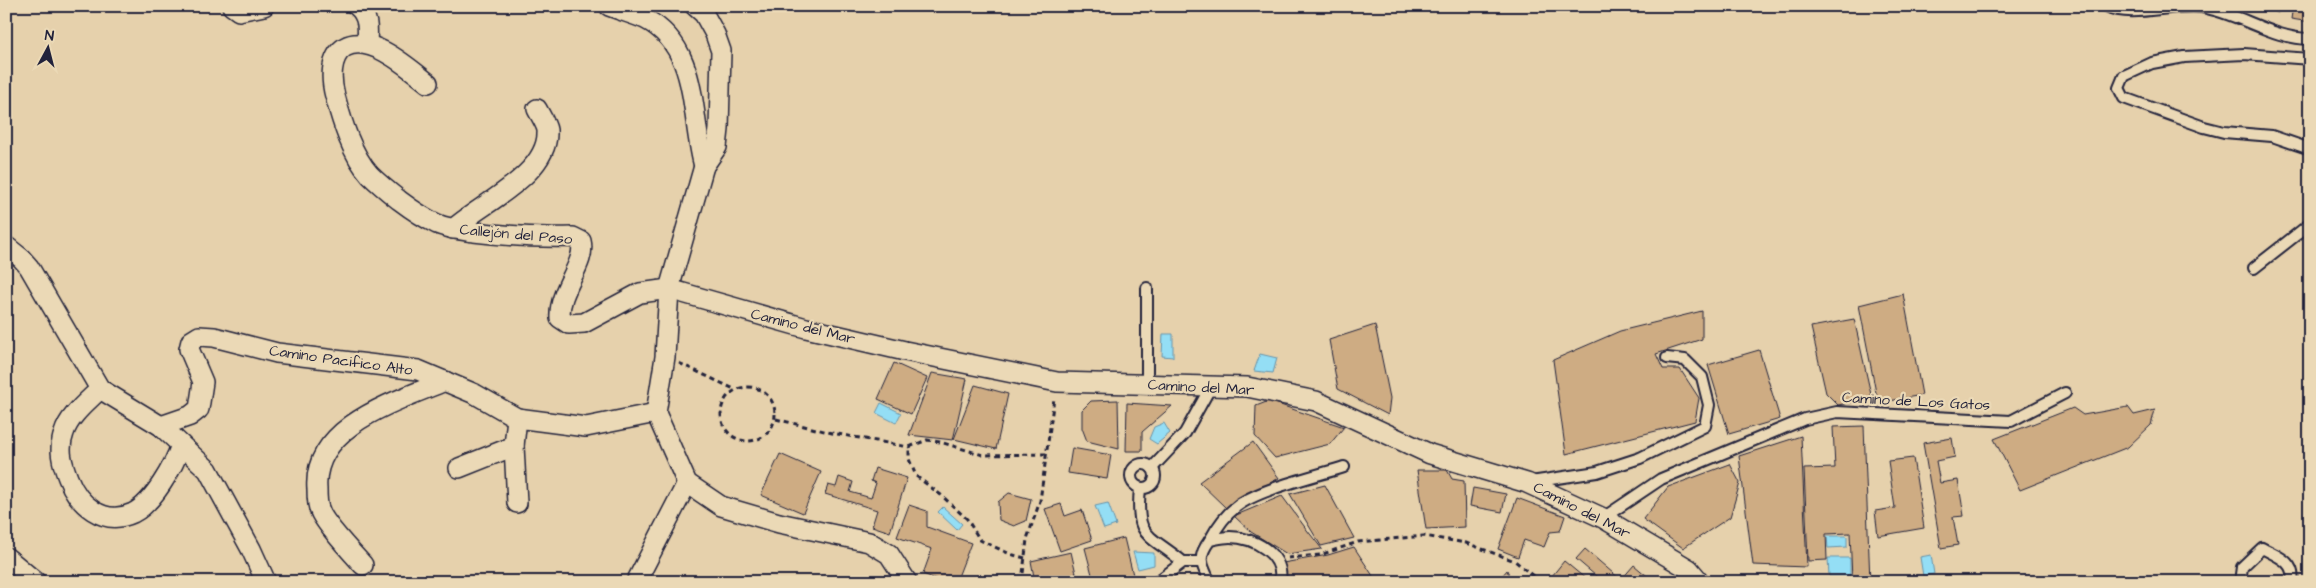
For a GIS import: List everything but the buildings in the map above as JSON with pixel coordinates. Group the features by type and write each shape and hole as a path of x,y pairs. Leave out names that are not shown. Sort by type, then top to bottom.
{"street":[{"path":"357,6 364,12 368,29 367,44 405,65 428,83"},
{"path":"609,6 646,20 668,36 682,55 691,91 699,149 704,166"},
{"path":"696,6 704,14 715,34 721,51 721,100 717,147 704,166 669,289 665,357 656,413 687,483 722,506 779,523 869,542 889,554 907,582"},
{"name":"Callejón del Paso","path":"367,44 345,47 335,61 332,71 333,87 341,118 359,158 370,175 414,211 438,225 454,229 510,236 573,237 581,240 583,251 559,304 560,318 569,324 584,323 640,293 669,289"},
{"path":"454,229 469,214 508,190 534,166 544,147 547,130 537,110"},
{"path":"6,246 21,258 29,268 100,389 161,426 208,470 251,549 266,582"},
{"name":"Camino del Mar","path":"669,289 806,328 905,351 1056,382 1147,384 1210,388 1248,387 1316,401 1430,454 1527,483 1602,518 1690,569 1700,582"},
{"name":"Camino Pacifico Alto","path":"161,426 190,416 199,409 203,382 189,349 191,341 199,336 214,337 277,353 418,370 475,394 517,418 586,426 656,413"},
{"path":"363,565 320,512 316,477 321,459 334,440 364,416 445,380"},
{"path":"100,389 68,424 63,434 60,452 62,464 72,488 91,511 116,518 133,512 154,492 176,458 181,445"},
{"path":"517,418 514,446 517,503"},
{"path":"459,468 514,446"},
{"path":"636,582 687,483"},
{"path":"6,557 36,582"}],"lane":[{"path":"2106,6 2125,10 2199,7 2223,11 2278,32 2300,39 2310,39"},
{"path":"2310,59 2244,54 2184,56 2152,63 2124,76 2119,88 2124,98 2204,127 2224,132 2272,136 2310,150"},
{"path":"2254,268 2310,224"},
{"path":"1147,384 1148,288"},
{"path":"1527,483 1597,472 1640,458 1705,426 1709,405 1702,377 1685,360 1667,358"},
{"path":"1152,468 1185,433 1210,388"},
{"name":"Camino de Los Gatos","path":"1602,518 1661,479 1806,419 1837,412 2011,421 2064,393"},
{"path":"1145,464 1152,468 1155,475 1153,482 1148,488 1140,488 1131,480 1133,468 1145,464"},
{"path":"1210,582 1201,562 1203,549 1223,519 1238,505 1271,490 1344,467"},
{"path":"1140,488 1139,522 1145,534 1183,562 1201,562"},
{"path":"1210,540 1229,537 1242,538 1263,547 1279,566 1280,582"},
{"path":"2240,582 2242,567 2262,548 2286,561 2291,569 2292,582"},
{"path":"1156,582 1183,562"}],"path":[{"path":"665,357 734,390"},
{"path":"1022,582 1027,539 1040,501 1056,382"},
{"path":"752,386 768,394 776,410 776,419 772,427 759,439 740,440 732,436 722,421 722,403 734,390 752,386"},
{"path":"776,419 832,433 909,446 927,440 983,455 1046,454"},
{"path":"909,446 909,459 916,476 941,495 967,519 980,540 1010,554 1025,558"},
{"path":"1272,556 1290,558 1320,555 1358,542 1424,536 1466,543 1514,561 1540,582"}],"water":[{"path":"1163,334 1173,334 1173,357 1162,356"},
{"path":"1260,354 1277,358 1273,373 1254,371"},
{"path":"881,403 901,413 896,423 876,413"},
{"path":"1164,423 1170,433 1157,444 1149,439 1154,427"},
{"path":"1108,503 1116,525 1104,529 1095,506"},
{"path":"943,507 962,524 957,530 938,512"},
{"path":"1827,536 1847,536 1847,547 1828,548"},
{"path":"1133,552 1154,553 1154,565 1138,569"},
{"path":"1931,555 1934,574 1923,576 1920,557"},
{"path":"1828,558 1850,558 1850,576 1829,576"}]}
